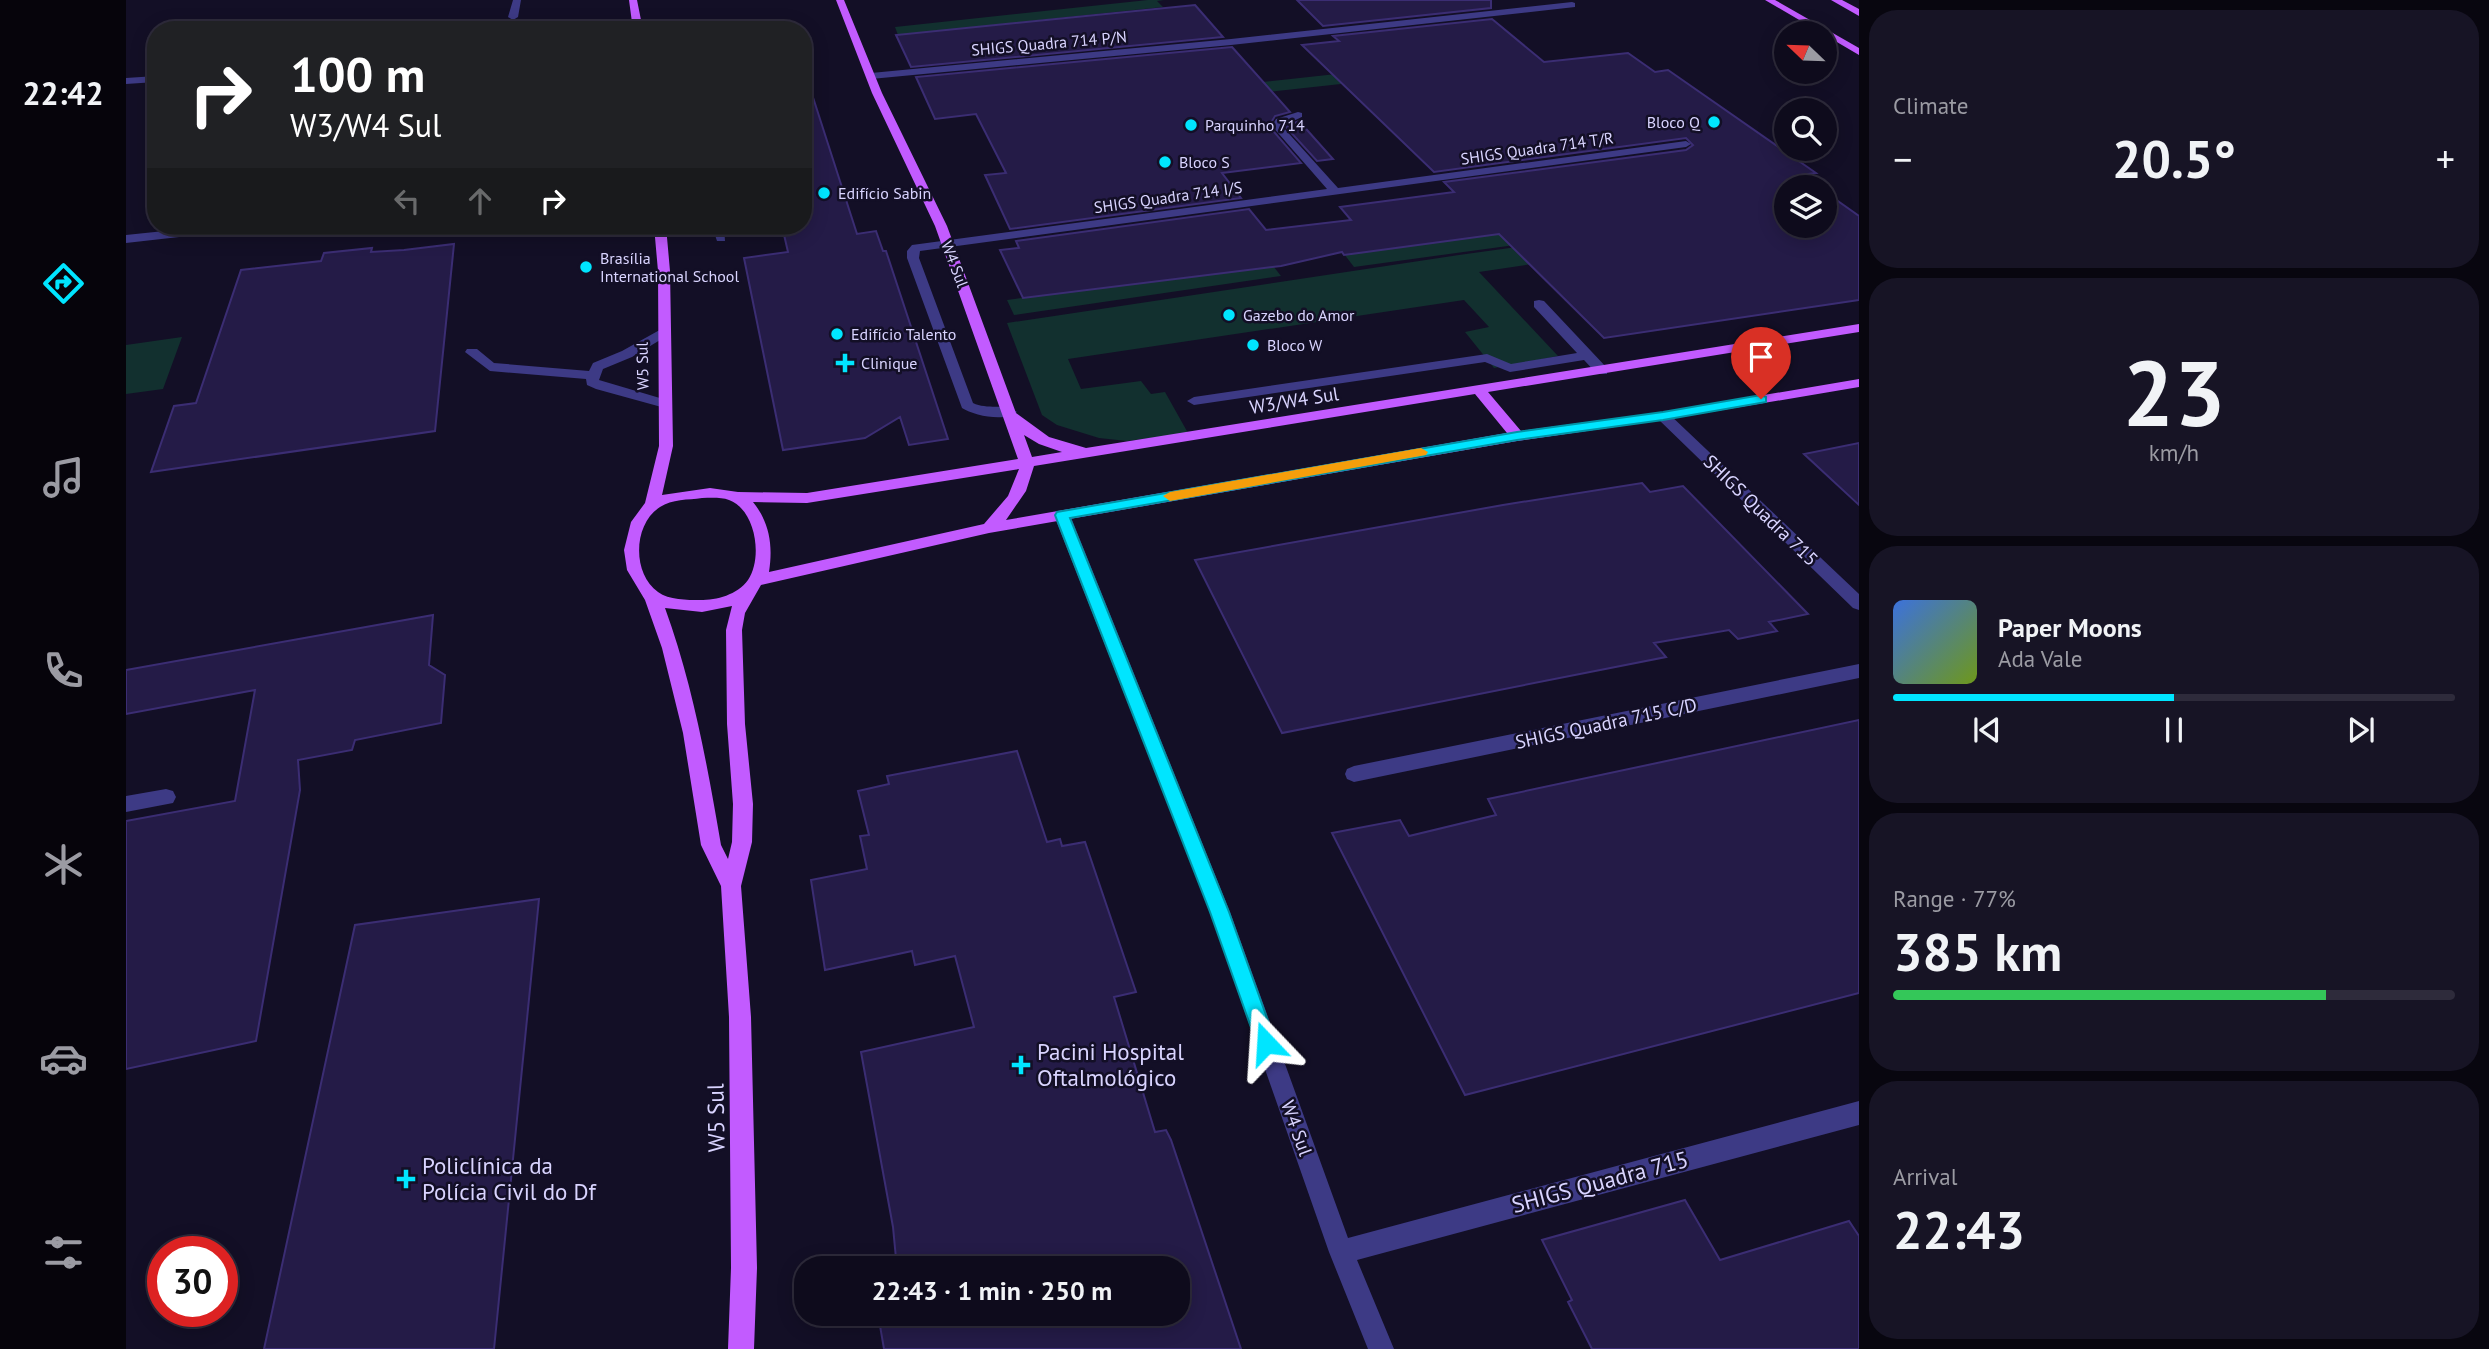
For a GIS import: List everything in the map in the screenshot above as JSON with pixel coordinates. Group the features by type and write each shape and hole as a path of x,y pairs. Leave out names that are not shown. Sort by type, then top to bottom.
{"main road":[{"path":"633,0 636,21"},
{"name":"W4 Sul","path":"839,0 947,243 1027,464"},
{"path":"1769,0 1859,52"},
{"path":"1835,0 1859,13"},
{"name":"W5 Sul","path":"652,505 666,446 660,235"},
{"name":"W3/W4 Sul","path":"735,497 807,498 1859,328"},
{"path":"753,586 764,559 764,541 750,508 735,497 702,493 652,505 637,524 631,545 633,569 644,588 653,599 680,606 701,607 725,604 753,586 989,528 1517,436 1663,416 1859,383"},
{"path":"1478,389 1517,436"},
{"path":"1010,412 1025,431 1043,442 1065,449 1095,453"},
{"path":"989,528 1008,510 1017,495 1025,480 1027,464"},
{"name":"W5 Sul","path":"741,1349 744,1268 740,1017 731,886 742,842 743,804 736,724 734,630 737,613 753,586"},
{"name":"W5 Sul","path":"653,599 671,648 692,733 711,845 731,886"}],"street":[{"path":"513,17 517,0"},
{"name":"SHIGS Quadra 714 P/N","path":"871,76 1231,42 1569,2"},
{"path":"126,81 147,80"},
{"path":"1298,115 1280,121 1277,126 1335,191"},
{"name":"SHIGS Quadra 714 T/R","path":"1392,183 1686,144"},
{"name":"SHIGS Quadra 714 I/S","path":"1010,412 975,410 967,405 912,254 919,247 1392,183"},
{"path":"126,239 161,235"},
{"path":"1539,304 1602,371"},
{"path":"665,331 627,354 598,366 593,382 603,387 647,396 666,404"},
{"path":"472,352 490,367 593,375"},
{"path":"1194,401 1488,358 1510,368 1587,355"},
{"name":"SHIGS Quadra 715","path":"1663,416 1859,604"},
{"name":"W4 Sul","path":"1062,515 1220,912 1341,1252 1381,1349"},
{"name":"SHIGS Quadra 715 C/D","path":"1354,774 1859,671"},
{"path":"126,804 166,797"},
{"name":"SHIGS Quadra 715","path":"1341,1252 1859,1113"}],"green space":[{"path":"1164,0 1157,1 1163,7 898,35 895,27"},
{"path":"1529,53 1541,62 1214,98 1207,88"},
{"path":"1712,203 1631,229 1354,267 1344,254"},
{"path":"1755,214 1764,230 1479,272 1558,356 1494,368 1465,332 1489,327 1464,300 1068,359 1081,389 1141,381 1151,394 1165,392 1188,433 1127,441 1099,438 1057,425 1042,415 1007,323 1459,255"},
{"path":"1270,262 1281,276 1014,315 1007,300"},
{"path":"182,337 163,389 126,394 126,345"}],"building":[{"path":"1297,0 1491,0 1491,8 1323,26"},
{"path":"1195,5 1223,37 911,67 896,35"},
{"path":"1492,19 1544,62 1628,53 1655,72 1668,70 1774,144 1774,161 1799,161 1816,173 1774,175 1774,238 1837,238 1837,200 1859,216 1859,300 1604,338 1499,234 1344,255 1342,252 1281,266 1023,298 1000,250 1019,248 1016,241 1249,209 1266,230 1351,220 1340,207 1454,192 1444,182 1686,150 1693,145 1686,138 1434,172 1302,45 1339,41 1333,36"},
{"path":"1232,47 1290,112 1275,116 1269,126 1301,163 1222,173 1241,198 1010,229 985,175 1006,173 976,114 935,119 916,77"},
{"name":"Edifício Talento","path":"812,94 857,234 876,231 883,251 886,251 948,439 909,445 900,417 865,438 783,450 744,258 788,252 784,235 812,235"},
{"path":"1299,121 1333,159 1317,161 1286,127"},
{"path":"454,244 435,431 151,472 174,406 196,403 241,270 321,261 324,253 372,248 371,252 404,250"},
{"path":"1859,443 1859,505 1804,454"},
{"path":"1642,483 1650,492 1683,486 1808,614 1769,622 1777,631 1738,639 1729,630 1654,643 1666,657 1282,733 1195,560 1503,505"},
{"path":"433,615 429,665 445,675 441,723 355,740 352,750 298,760 300,790 256,1041 126,1069 126,821 235,801 255,690 126,714 126,670"},
{"path":"1859,720 1859,993 1465,1095 1332,833 1400,820 1409,836 1496,815 1488,799"},
{"name":"Pacini Hospital Oftalmológico","path":"1017,751 1047,842 1060,839 1062,846 1085,842 1136,992 1114,997 1155,1132 1166,1130 1171,1140 1241,1349 884,1349 880,1326 1190,1326 1190,1256 896,1256 893,1227 861,1052 974,1027 955,956 915,965 912,951 825,970 811,880 867,869 860,836 869,835 858,791 889,784 887,776"},
{"name":"Policlínica da Polícia Civil do Df","path":"539,899 494,1349 264,1349 355,925"},
{"path":"1685,1200 1720,1260 1849,1221 1859,1236 1859,1349 1592,1349 1568,1302 1572,1300 1542,1240"}],"slow traffic":[{"path":"1170,496 1421,452"}],"place":[{"name":"Bloco Q","path":"1714,122"},
{"name":"Parquinho 714","path":"1191,125"},
{"name":"Bloco S","path":"1165,162"},
{"name":"Edifício Sabin","path":"824,193"},
{"name":"Brasília International School","path":"586,267"},
{"name":"Gazebo do Amor","path":"1229,315"},
{"name":"Edifício Talento","path":"837,334"},
{"name":"Bloco W","path":"1253,345"},
{"name":"Clinique","path":"845,363"},
{"name":"Pacini Hospital Oftalmológico","path":"1021,1065"},
{"name":"Policlínica da Polícia Civil do Df","path":"406,1179"}],"route":[{"path":"1266,1043 1220,912 1062,515 1517,436 1663,416 1761,399"}]}
